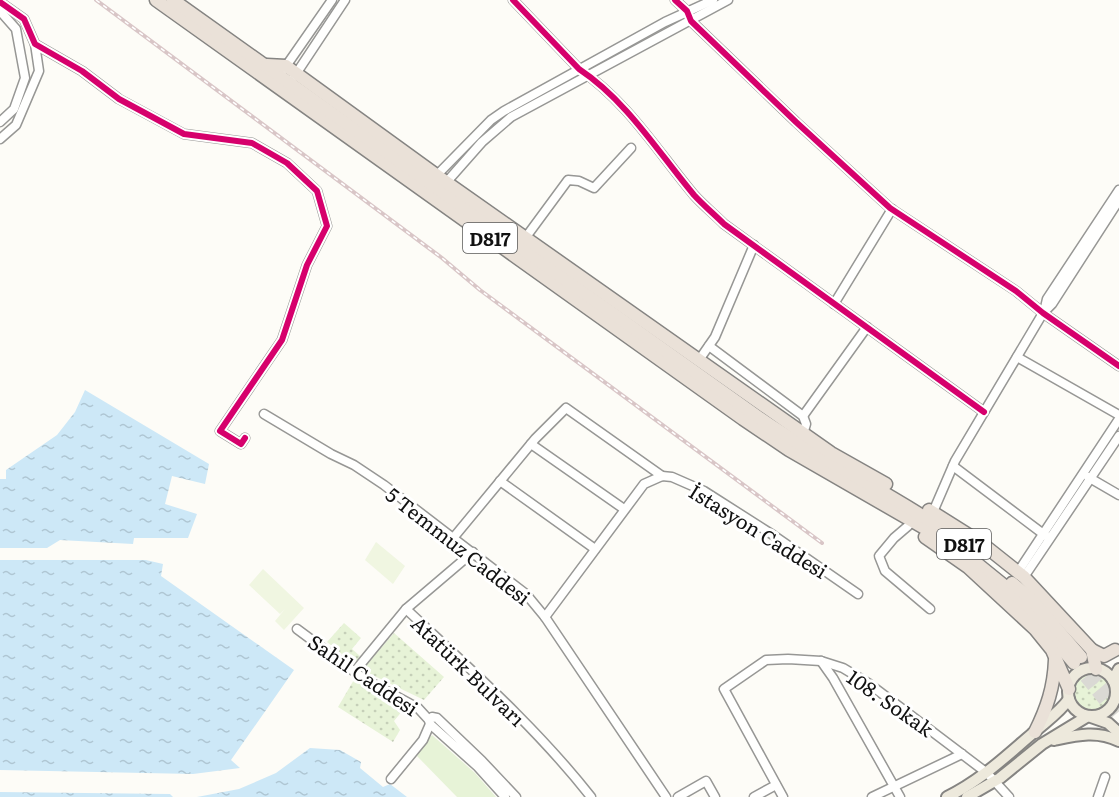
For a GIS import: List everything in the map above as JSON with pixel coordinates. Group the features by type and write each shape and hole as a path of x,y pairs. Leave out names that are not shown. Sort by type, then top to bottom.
{"highway":[{"name":"D817","path":"156,0 286,76 743,419 789,450 954,546 1007,588 1082,656"},
{"path":"173,0 438,183 526,237 831,453 980,542 1021,574 1082,656 1096,669"},
{"name":"D817","path":"438,183 780,432 925,516 959,540 1031,599 1082,656"},
{"path":"827,472 968,567 1022,616 1052,650 1069,694"},
{"path":"1082,656 1104,656 1117,647"},
{"path":"1035,732 1050,697 1054,669 1052,650"}],"main road":[{"path":"1096,669 1117,647"},
{"path":"967,797 1060,711 1069,694 1070,683 1078,673 1090,668 1096,669 1108,674 1116,683"},
{"path":"947,797 991,777 1088,716 1104,714 1114,702 1119,669"},
{"path":"1069,694 1075,708 1088,716 1108,723 1119,733"},
{"path":"1042,744 1091,733 1119,741"}],"street":[{"path":"286,76 332,0"},
{"path":"286,76 345,0"},
{"path":"513,0 579,69 589,75 633,117 696,197 724,224 984,412"},
{"path":"675,0 687,11 691,21 796,122 892,209 1016,291 1043,313 1119,366"},
{"path":"438,183 491,120 504,111 687,11 713,0"},
{"path":"438,183 511,117 728,0"},
{"path":"0,2 24,20 35,44 39,71 16,125 0,139"},
{"path":"0,11 16,29 25,78 14,109 0,122"},
{"path":"35,44 82,71 119,99 184,134 252,143 287,163 316,191 327,226 307,265 282,340 220,431 241,444 245,438"},
{"path":"526,237 568,180 579,181 594,188 631,148"},
{"path":"1043,313 1047,299 1119,190"},
{"path":"933,512 953,466 1043,313 1052,303 1119,200"},
{"path":"834,304 892,209"},
{"path":"1110,214 1119,219"},
{"path":"699,360 709,346 731,302 754,245"},
{"path":"1043,313 1058,317 1119,359"},
{"path":"803,416 867,327"},
{"path":"709,346 803,416 806,424 803,434"},
{"path":"1017,357 1119,417 1087,476 1021,574"},
{"name":"İstasyon Caddesi","path":"531,444 566,408 662,476 672,477 704,491 858,594"},
{"name":"5 Temmuz Caddesi","path":"264,414 354,465 454,537 526,594 545,617 666,797"},
{"path":"1087,476 1115,449 1119,436"},
{"path":"454,537 531,444 624,509"},
{"path":"953,466 1047,536"},
{"path":"545,617 644,484 662,476"},
{"path":"1087,476 1119,495"},
{"path":"500,481 595,549"},
{"path":"908,526 879,556 885,571 930,609"},
{"name":"Atatürk Bulvarı","path":"473,552 406,609 496,692 591,797"},
{"path":"355,671 406,609"},
{"name":"Sahil Caddesi","path":"297,629 363,678 418,708 429,722 478,767 505,797"},
{"name":"108. Sokak","path":"776,785 724,689 766,660 789,659 821,662 843,668 868,683 991,777 1009,797"},
{"path":"821,662 833,678 900,797"},
{"name":"Sahil Caddesi","path":"429,722 432,717 437,718 516,797"},
{"path":"391,779 423,740 429,722"},
{"path":"872,797 962,754"},
{"path":"1098,797 1105,777"},
{"path":"678,797 706,781 715,797"},
{"path":"754,797 776,785 783,797"}],"green space":[{"path":"376,542 405,566 393,584 365,560"},
{"path":"263,569 304,608 284,630 275,621 285,609 280,614 249,585"},
{"path":"344,623 361,638 352,649 360,656 354,664 327,642"},
{"path":"394,633 444,677 424,700 362,670"},
{"path":"1093,674 1106,679 1111,692 1106,705 1093,710 1080,705 1075,692 1080,679"},
{"path":"355,678 383,692 403,710 394,721 400,730 393,742 338,707"},
{"path":"432,735 475,773 496,797 457,797 416,755"}],"water":[{"path":"85,390 209,464 205,484 172,476 165,504 197,514 188,538 134,538 133,544 60,540 47,548 0,548 0,479 6,479 6,470 57,435 75,412"},
{"path":"0,560 146,560 163,564 161,576 294,670 231,760 240,768 193,774 0,770"},
{"path":"310,748 340,750 361,762 360,768 383,787 390,784 407,797 197,797 239,789 276,773"},
{"path":"0,792 170,794 173,797 0,797"}],"tunnel":[{"path":"1081,657 1119,701"},
{"path":"1074,663 1119,718"}],"railway":[{"path":"96,0 442,258 480,290 822,543"}],"cycle path":[{"path":"513,0 579,69 612,96 641,128 694,195 724,224 984,412"},
{"path":"675,0 687,11 691,21 890,208 1016,291 1043,313 1119,366"},
{"path":"0,2 24,19 35,44 82,71 119,99 184,134 252,143 287,163 317,191 327,226 307,265 282,340 220,431 241,444 245,438"}]}
